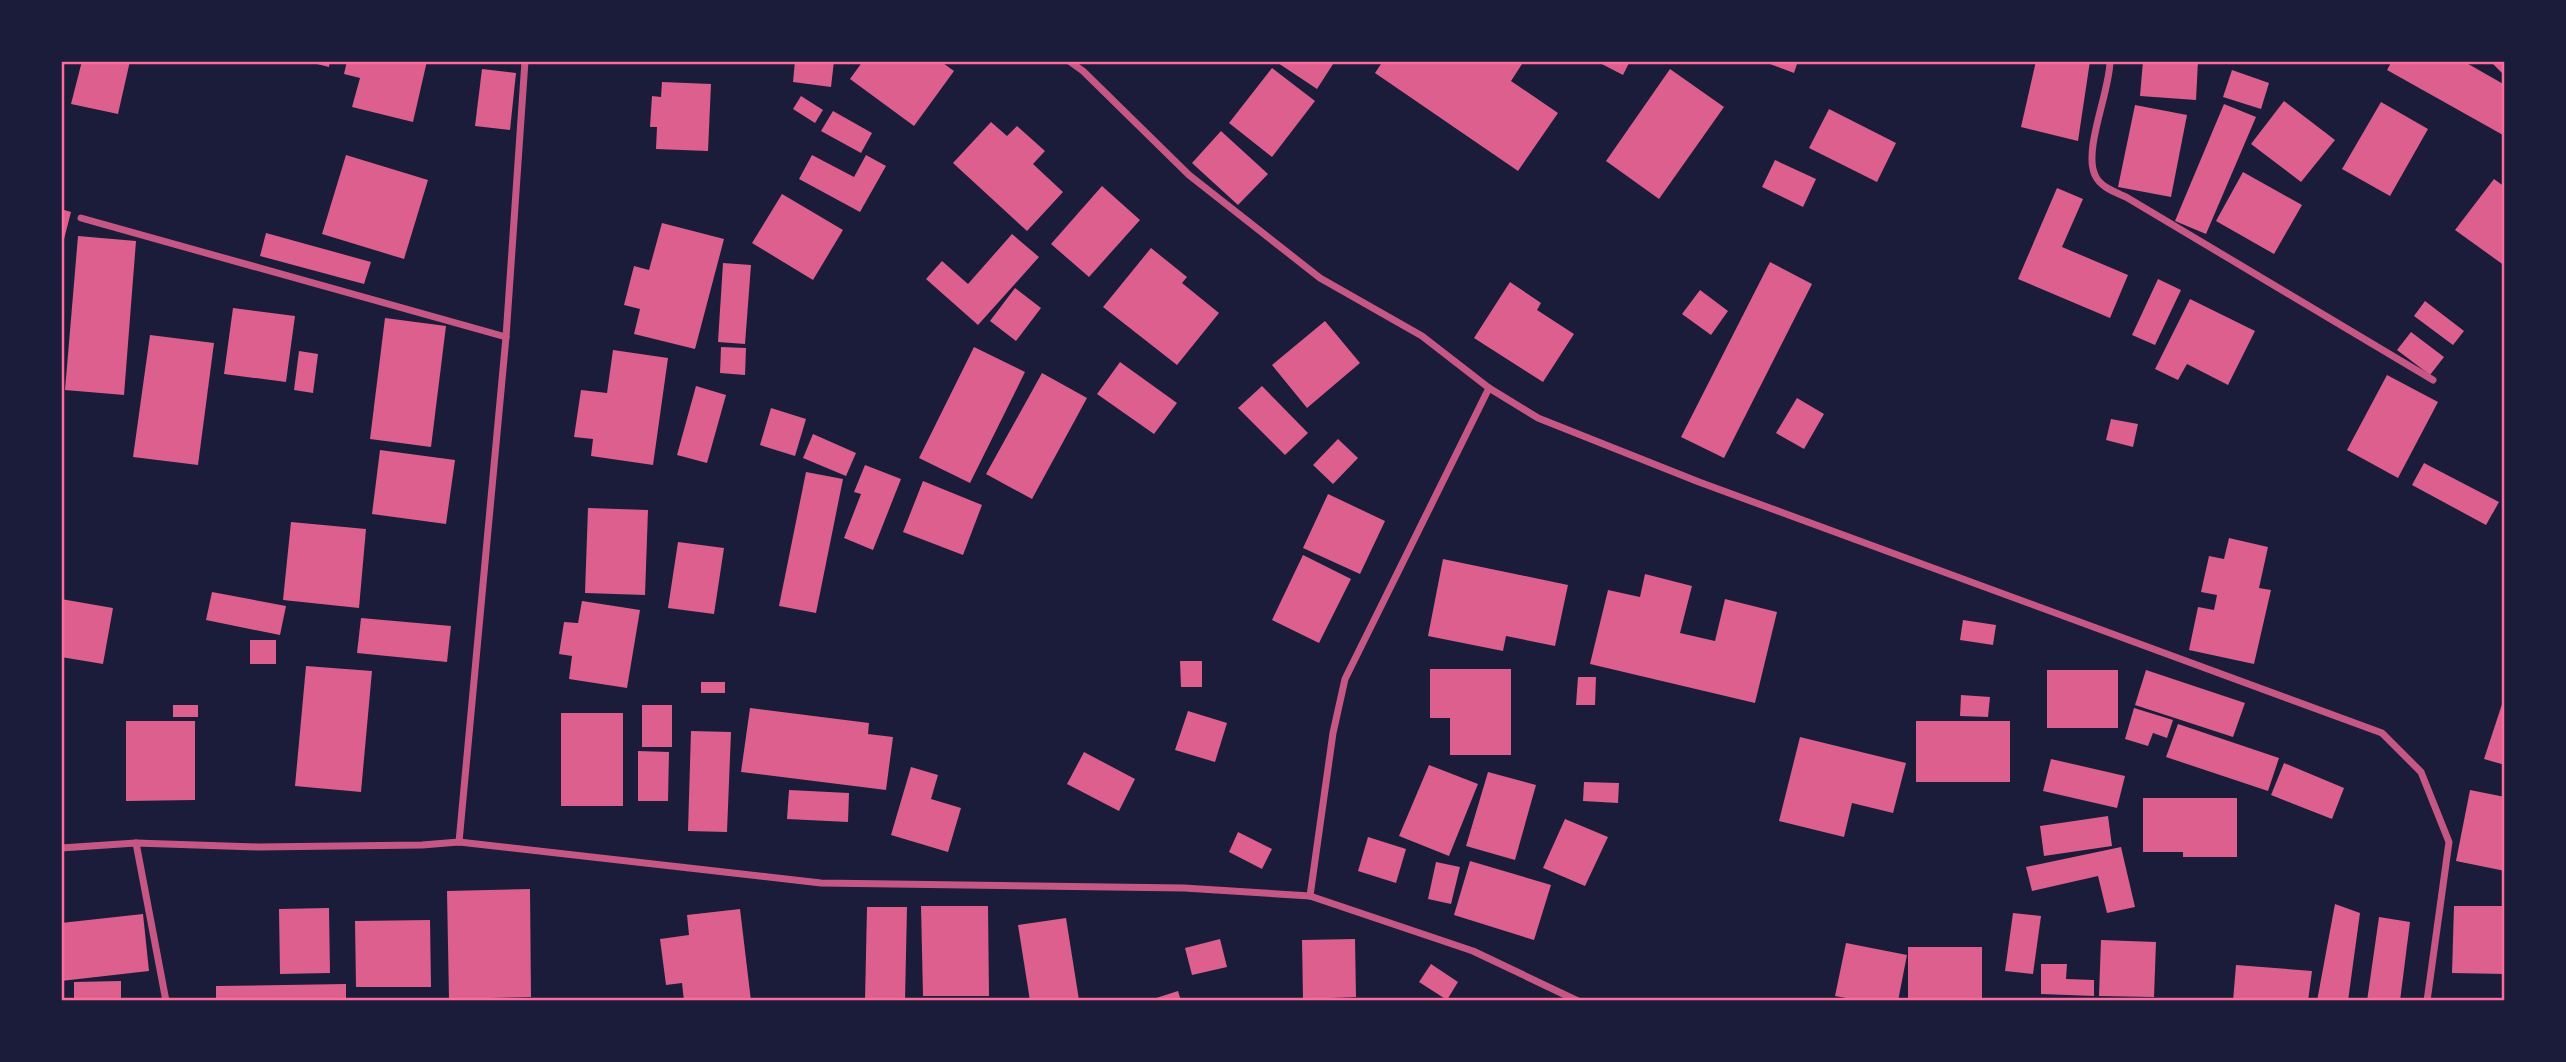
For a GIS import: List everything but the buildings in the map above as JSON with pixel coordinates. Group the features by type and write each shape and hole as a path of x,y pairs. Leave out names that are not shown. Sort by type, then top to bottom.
{"street":[{"path":"459,842 506,337 525,61"},
{"path":"1069,61 1083,71 1189,175 1320,278 1422,336 1489,388 1538,418 1699,482 2382,733 2421,772 2449,842 2427,1001"},
{"path":"2110,61 2090,158 2095,177 2108,189 2126,197 2433,380"},
{"path":"82,218 506,337"},
{"path":"1310,896 1333,733 1345,679 1489,388"},
{"path":"61,848 136,843 258,847 459,842 821,883 1184,888 1310,896 1473,951 1578,1001"},
{"path":"136,843 166,1001"}]}
